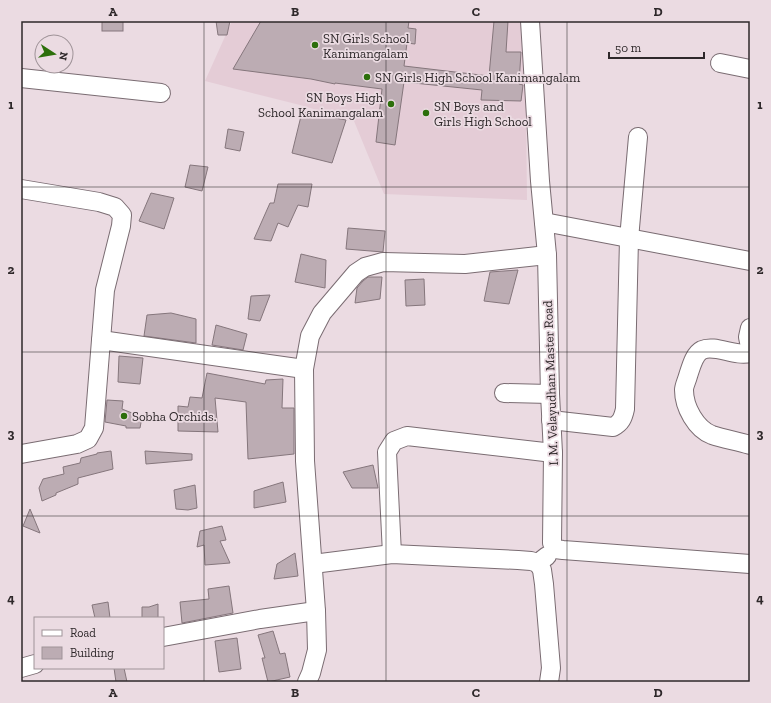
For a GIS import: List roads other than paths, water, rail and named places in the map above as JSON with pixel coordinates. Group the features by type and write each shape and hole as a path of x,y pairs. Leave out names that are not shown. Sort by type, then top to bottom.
{"street":[{"name":"I. M. Velayudhan Master Road","path":"530,21 546,255 551,420 554,453 552,543 555,549"},
{"path":"720,63 750,69"},
{"path":"21,78 161,93"},
{"path":"551,420 613,427 620,424 624,416 629,239 638,137"},
{"path":"21,190 100,202 115,207 122,215 121,226 106,290 94,428 88,439 77,444 21,454"},
{"path":"544,222 750,261"},
{"path":"307,682 317,650 316,611 305,461 304,369 310,336 322,313 356,274 365,267 383,262 465,264 546,255"},
{"path":"750,328 748,337 750,347"},
{"path":"101,340 304,369"},
{"path":"750,353 734,353 708,348 701,350 695,357 684,389 685,400 689,411 699,427 710,434 750,445"},
{"path":"504,393 550,394"},
{"path":"392,554 387,452 394,441 407,436 554,453"},
{"path":"538,563 555,549 750,564"},
{"path":"313,564 392,554 518,560 538,563 542,570 544,584 551,668 549,682"},
{"path":"164,637 260,619 316,611"},
{"path":"21,668 34,664"}],"place":[{"name":"SN Girls School Kanimangalam","path":"315,45"},
{"name":"SN Girls High School Kanimangalam","path":"367,77"},
{"name":"SN Boys High School Kanimangalam","path":"391,104"},
{"name":"SN Boys and Girls High School","path":"426,113"},
{"name":"Sobha Orchids.","path":"124,416"}]}
